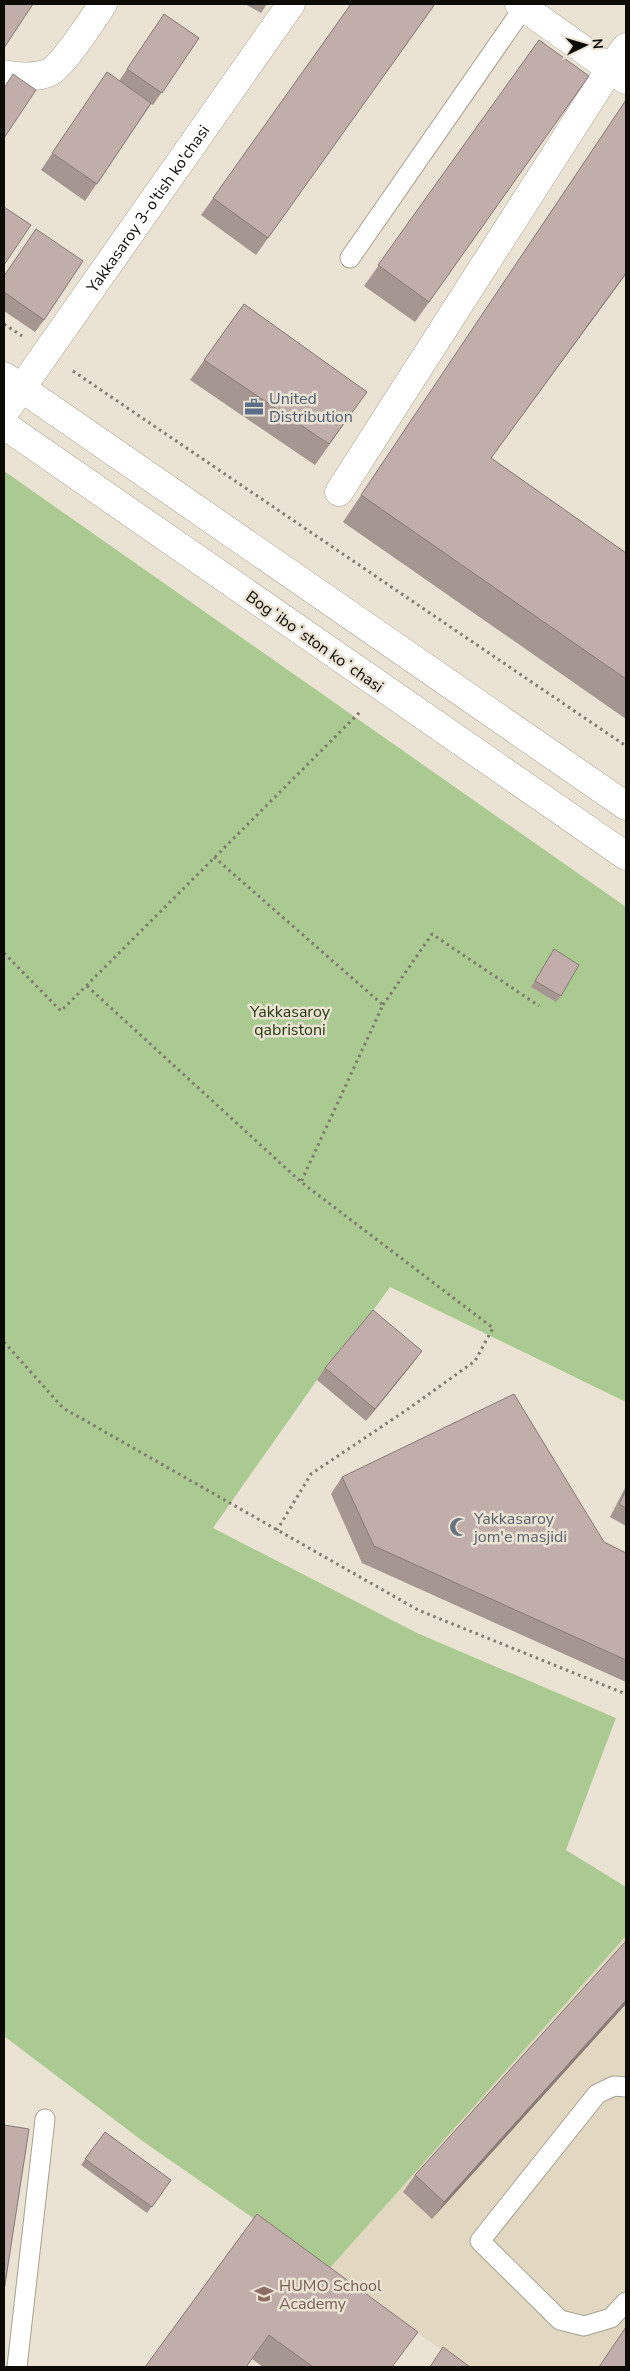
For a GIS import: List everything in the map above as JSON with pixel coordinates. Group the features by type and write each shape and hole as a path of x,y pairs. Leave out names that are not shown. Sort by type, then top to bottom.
{"street":[{"path":"4,74 18,78 50,72 78,40 103,4"},
{"name":"Yakkasaroy 3-o'tish ko'chasi","path":"4,413 13,382 46,353 291,4"},
{"path":"522,6 618,74"},
{"path":"339,492 618,74 626,48"},
{"path":"13,382 626,806"},
{"name":"Bogʻiboʻston koʻchasi","path":"4,425 626,856"}],"lane":[{"path":"350,258 522,6"},
{"path":"626,2087 614,2086 597,2094 480,2242 560,2320 584,2326 611,2318 626,2302"},
{"path":"17,2367 45,2119"}],"path":[{"path":"4,324 626,746"},
{"path":"4,953 61,1010 383,688"},
{"path":"214,857 383,1005"},
{"path":"301,1182 383,1005 432,934 539,1006"},
{"path":"87,986 301,1182 494,1328 474,1360 408,1409 311,1474 277,1530"},
{"path":"4,1342 64,1408 418,1610 626,1694"}],"shaded area":[{"path":"626,1936 626,2367 466,2367 328,2270"}],"green space":[{"name":"Yakkasaroy qabristoni","path":"4,471 626,907 626,1402 390,1287 364,1323 317,1380 213,1528 417,1633 616,1718 566,1850 626,1887 626,1936 328,2270 144,2142 4,2036"}],"building":[{"path":"4,4 33,4 4,48"},
{"path":"351,4 435,4 268,238 213,198"},
{"path":"164,14 199,38 162,93 127,69"},
{"path":"539,40 589,76 429,302 378,265"},
{"path":"107,72 151,103 97,184 52,153"},
{"path":"13,74 36,90 4,138 4,88"},
{"path":"626,100 626,273 491,458 626,553 626,679 361,495"},
{"path":"4,207 31,225 4,265"},
{"path":"36,229 83,261 44,320 4,292 4,276"},
{"path":"244,304 367,392 329,444 204,360"},
{"path":"554,949 579,965 561,996 535,981"},
{"path":"373,1310 422,1351 375,1409 325,1368"},
{"name":"Yakkasaroy jom'e masjidi","path":"514,1394 604,1542 626,1553 626,1660 374,1546 342,1477"},
{"path":"626,1490 626,1508 619,1504"},
{"path":"626,1941 626,2000 444,2202 415,2175"},
{"path":"4,2125 29,2129 4,2291"},
{"path":"105,2132 171,2180 152,2207 85,2159"},
{"name":"HUMO School Academy","path":"257,2214 418,2332 392,2367 313,2367 269,2335 246,2367 145,2367"},
{"path":"626,2327 626,2367 599,2367"},
{"path":"443,2347 470,2367 430,2367"}],"place":[{"name":"United Distribution","path":"254,407"},
{"name":"Yakkasaroy jom'e masjidi","path":"459,1527"},
{"name":"HUMO School Academy","path":"264,2294"}]}
